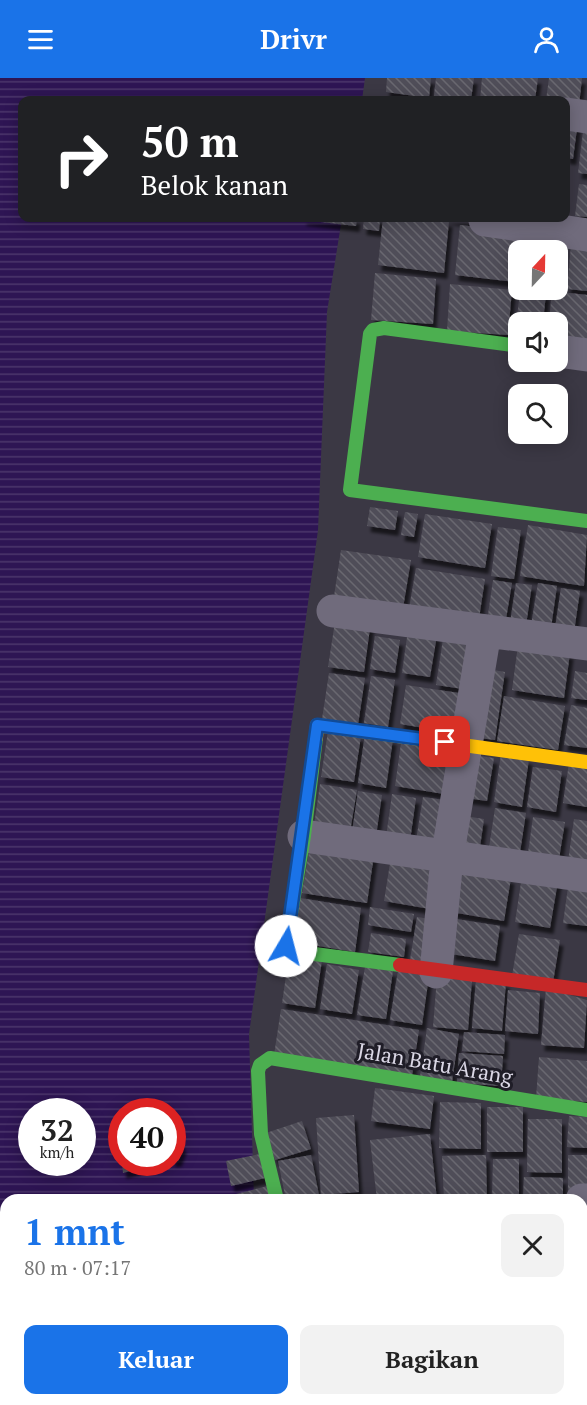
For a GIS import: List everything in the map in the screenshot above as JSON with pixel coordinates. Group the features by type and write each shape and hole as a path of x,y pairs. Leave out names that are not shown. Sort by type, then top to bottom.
{"street":[{"path":"570,115 587,117"},
{"path":"499,222 587,235"},
{"path":"508,345 384,328 373,330 370,334 350,490 587,521"},
{"path":"568,352 587,355"},
{"path":"333,610 587,644"},
{"path":"436,972 447,858 485,632"},
{"path":"587,762 317,725 304,836 286,943 288,950 436,972 587,990"},
{"path":"304,836 587,876"},
{"name":"Jalan Batu Arang","path":"275,1194 261,1134 258,1071 265,1060 276,1057 587,1110"}],"shaded area":[{"path":"0,78 365,78 363,96 18,96 18,222 341,222 327,312 318,530 249,1034 254,1194 0,1194"}],"building":[{"path":"387,78 431,78 429,96 386,92"},
{"path":"436,78 474,78 472,96 434,96"},
{"path":"482,78 538,78 536,96 480,96"},
{"path":"549,78 582,78 578,115 570,105 570,96 547,96"},
{"path":"570,120 578,121 573,159 570,159"},
{"path":"584,124 587,124 587,174 578,173"},
{"path":"579,184 587,185 587,217 575,216"},
{"path":"321,222 356,222 356,226"},
{"path":"364,222 380,222 379,231 363,229"},
{"path":"383,222 449,222 444,273 378,265"},
{"path":"460,225 521,232 520,240 508,240 508,281 455,275"},
{"path":"532,234 563,237 563,240 531,240"},
{"path":"571,245 587,246 587,291 568,289"},
{"path":"375,273 436,279 433,324 371,320"},
{"path":"450,284 508,290 508,300 511,300 510,312 508,312 508,335 447,331"},
{"path":"568,293 587,295 587,343 568,341 568,312 550,312 551,300 568,300"},
{"path":"519,300 545,300 544,312 518,312"},
{"path":"370,507 398,511 395,530 367,526"},
{"path":"405,512 418,514 414,537 401,535"},
{"path":"425,514 492,524 485,568 418,557"},
{"path":"528,525 587,535 584,586 520,576"},
{"path":"498,527 521,530 514,579 491,576"},
{"path":"341,550 411,560 402,614 333,603"},
{"path":"416,568 485,579 478,625 408,615"},
{"path":"493,580 512,583 504,631 486,628"},
{"path":"516,583 532,585 525,632 509,630"},
{"path":"538,583 557,586 550,635 530,632"},
{"path":"561,588 580,591 573,639 554,635"},
{"path":"336,615 371,621 364,672 328,667"},
{"path":"408,630 437,635 430,677 402,673"},
{"path":"444,633 478,638 470,690 436,685"},
{"path":"375,636 400,640 395,673 370,669"},
{"path":"518,645 570,653 564,698 512,690"},
{"path":"482,668 505,672 495,740 472,737"},
{"path":"575,671 587,673 587,700 571,698"},
{"path":"329,673 365,678 358,725 322,719"},
{"path":"371,676 395,680 388,727 364,723"},
{"path":"406,685 472,695 466,735 400,724"},
{"path":"504,696 565,706 558,750 497,741"},
{"path":"571,705 587,708 587,748 564,745"},
{"path":"328,731 361,736 354,782 321,777"},
{"path":"365,734 393,739 386,788 358,783"},
{"path":"401,743 457,752 450,795 395,786"},
{"path":"465,754 494,758 487,801 459,797"},
{"path":"501,754 529,759 522,807 494,802"},
{"path":"569,763 587,766 587,807 563,803"},
{"path":"533,767 562,771 556,812 527,807"},
{"path":"320,784 357,790 349,838 313,832"},
{"path":"358,791 382,795 376,836 352,832"},
{"path":"392,794 416,798 410,841 386,837"},
{"path":"423,797 451,801 444,845 416,841"},
{"path":"495,808 526,813 519,859 488,854"},
{"path":"458,815 484,819 479,854 453,850"},
{"path":"533,817 565,822 558,865 527,860"},
{"path":"574,819 587,821 587,871 567,868"},
{"path":"310,845 374,855 367,903 302,893"},
{"path":"391,857 437,865 430,909 384,901"},
{"path":"451,868 511,878 504,921 445,911"},
{"path":"522,876 558,881 550,928 515,922"},
{"path":"569,880 587,882 587,926 563,923"},
{"path":"300,898 361,908 355,952 294,942"},
{"path":"370,907 414,914 411,932 368,925"},
{"path":"417,917 438,920 431,963 410,960"},
{"path":"456,919 500,926 495,961 451,954"},
{"path":"371,933 406,939 404,957 368,952"},
{"path":"519,934 560,940 553,982 512,976"},
{"path":"289,955 322,960 315,1008 282,1003"},
{"path":"327,964 359,970 352,1014 320,1009"},
{"path":"365,967 393,971 386,1019 357,1015"},
{"path":"398,971 429,976 422,1025 390,1020"},
{"path":"437,977 472,980 468,1030 433,1027"},
{"path":"476,980 506,982 502,1031 472,1028"},
{"path":"546,988 587,1000 584,1048 541,1045"},
{"path":"508,990 540,993 538,1034 505,1031"},
{"path":"281,1009 419,1030 412,1076 274,1055"},
{"path":"427,1028 459,1034 452,1082 420,1077"},
{"path":"464,1032 505,1035 504,1054 462,1051"},
{"path":"459,1053 503,1056 501,1086 457,1083"},
{"path":"539,1057 587,1061 587,1102 536,1098"},
{"path":"375,1088 434,1096 430,1129 371,1121"},
{"path":"440,1102 481,1103 481,1149 439,1148"},
{"path":"487,1107 523,1107 523,1152 487,1152"},
{"path":"354,1115 359,1192 321,1194 316,1118"},
{"path":"569,1116 587,1117 587,1148 567,1147"},
{"path":"528,1119 562,1119 562,1173 527,1172"},
{"path":"302,1121 311,1149 275,1160 266,1133"},
{"path":"430,1134 436,1194 376,1194 370,1140"},
{"path":"260,1154 265,1178 231,1186 226,1161"},
{"path":"311,1155 319,1194 285,1194 278,1161"},
{"path":"486,1155 487,1194 444,1194 442,1156"},
{"path":"568,1155 587,1155 587,1194 568,1194"},
{"path":"493,1159 519,1159 519,1194 492,1194"},
{"path":"524,1177 563,1178 563,1194 523,1194"},
{"path":"268,1186 270,1194 236,1194"}],"traffic: fast":[{"path":"508,345 384,328 373,330 370,334 350,490 587,521"},
{"path":"316,738 304,836 286,943 291,951 400,965"},
{"path":"276,1194 261,1134 258,1071 260,1065 270,1058 587,1110"}],"traffic: slow":[{"path":"316,738 317,725 587,762"}],"traffic: jam":[{"path":"400,965 587,990"}],"route":[{"path":"286,946 304,836 317,725 445,742"}]}
